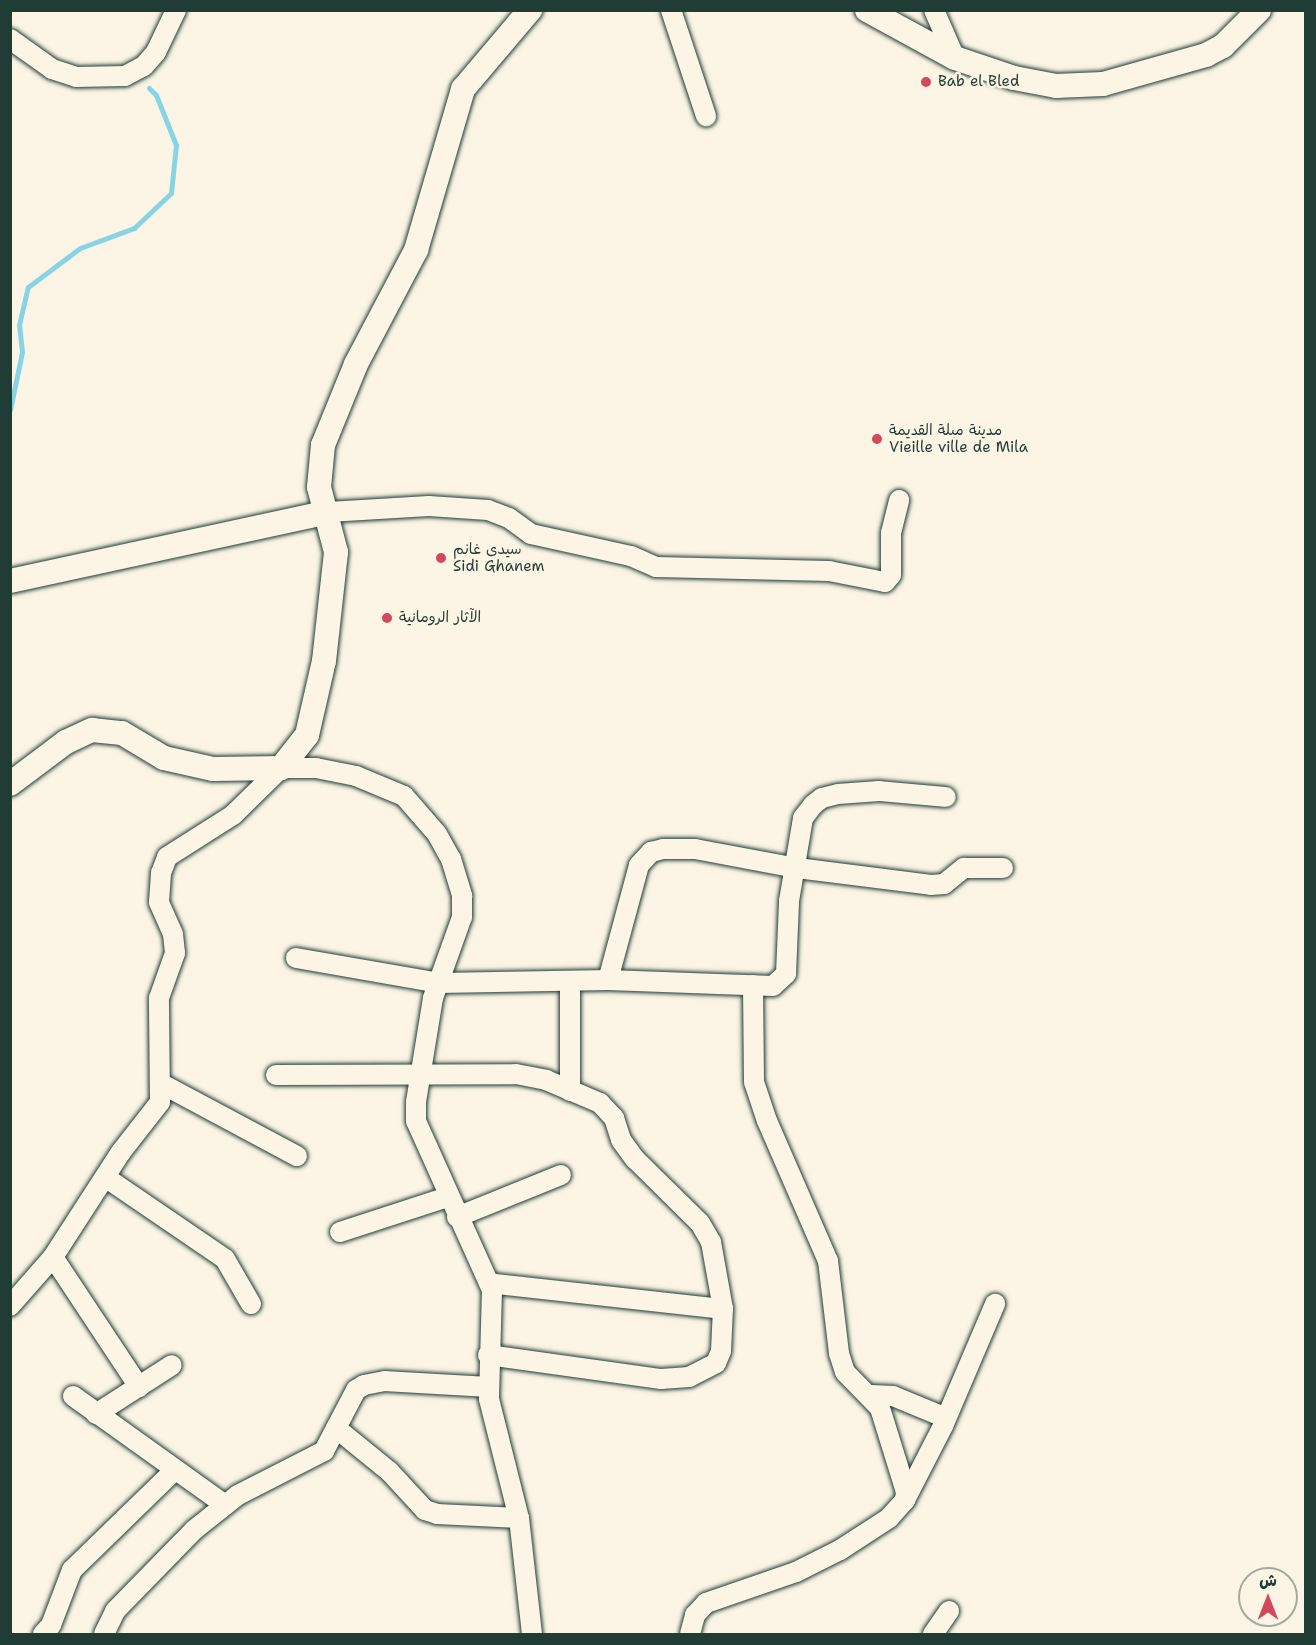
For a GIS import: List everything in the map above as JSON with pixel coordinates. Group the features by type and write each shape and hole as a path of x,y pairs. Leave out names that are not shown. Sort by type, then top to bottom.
{"main road":[{"path":"10,784 66,742 92,730 122,733 164,758 213,769 281,768 307,735 324,661 336,552 328,512 319,487 323,445 345,386 416,250 463,89 530,10"},
{"path":"875,13 955,58 1036,83 1093,85 1206,55 1223,46 1259,10"},
{"path":"10,581 328,512"}],"street":[{"path":"10,39 27,54 68,75 99,80 125,76 144,66 156,52 176,10"},
{"path":"671,10 706,116"},
{"path":"934,10 955,58"},
{"path":"328,512 429,506 488,510 509,518 531,534 631,556 656,567 690,571 829,571 885,582 891,575 891,533 900,500"},
{"path":"10,1306 53,1257 105,1177 152,1116 160,1102 162,1084 159,998 171,970 175,945 159,902 161,873 175,849 233,815 281,768 316,768 382,784 404,796 436,834 451,859 462,896 462,917 433,998 420,1073 417,1121 448,1197 489,1283 488,1387 519,1518 532,1635"},
{"path":"296,958 439,983 570,983 608,980 773,986 786,974 789,902 797,868 803,818 822,798 879,791 946,797"},
{"path":"608,980 639,865 651,852 695,849 797,868 931,885 944,884 964,868 1003,868"},
{"path":"570,983 570,1091"},
{"path":"753,985 754,1083 766,1121 828,1261 839,1353 846,1372 872,1395 880,1408 905,1483 905,1500"},
{"path":"276,1075 420,1073 528,1075 570,1091 609,1110 621,1140 635,1159 700,1223 711,1242 723,1309 721,1351 716,1363 689,1377 662,1379 488,1355"},
{"path":"162,1084 297,1156"},
{"path":"457,1217 561,1175"},
{"path":"105,1177 225,1259 251,1304"},
{"path":"340,1232 448,1197"},
{"path":"53,1257 139,1387"},
{"path":"489,1283 723,1309"},
{"path":"690,1635 695,1615 706,1603 813,1564 889,1518 905,1500 946,1418 995,1304"},
{"path":"96,1414 172,1365"},
{"path":"104,1635 115,1611 194,1530 225,1505 324,1451 356,1390 375,1382 488,1387"},
{"path":"872,1395 893,1396 946,1418"},
{"path":"73,1396 225,1505"},
{"path":"336,1428 389,1471 425,1510 437,1514 519,1518"},
{"path":"43,1635 51,1625 72,1570 175,1470"},
{"path":"933,1635 949,1611"}],"waterway":[{"path":"10,410 22,352 19,325 28,287 80,248 134,228 171,193 176,145 156,95 149,88"}],"place":[{"name":"Bab el Bled","path":"926,82"},
{"name":"مدينة ميلة القديمة Vieille ville de Mila","path":"877,439"},
{"name":"سيدي غانم Sidi Ghanem","path":"441,558"},
{"name":"الآثار الرومانية","path":"387,618"}]}
